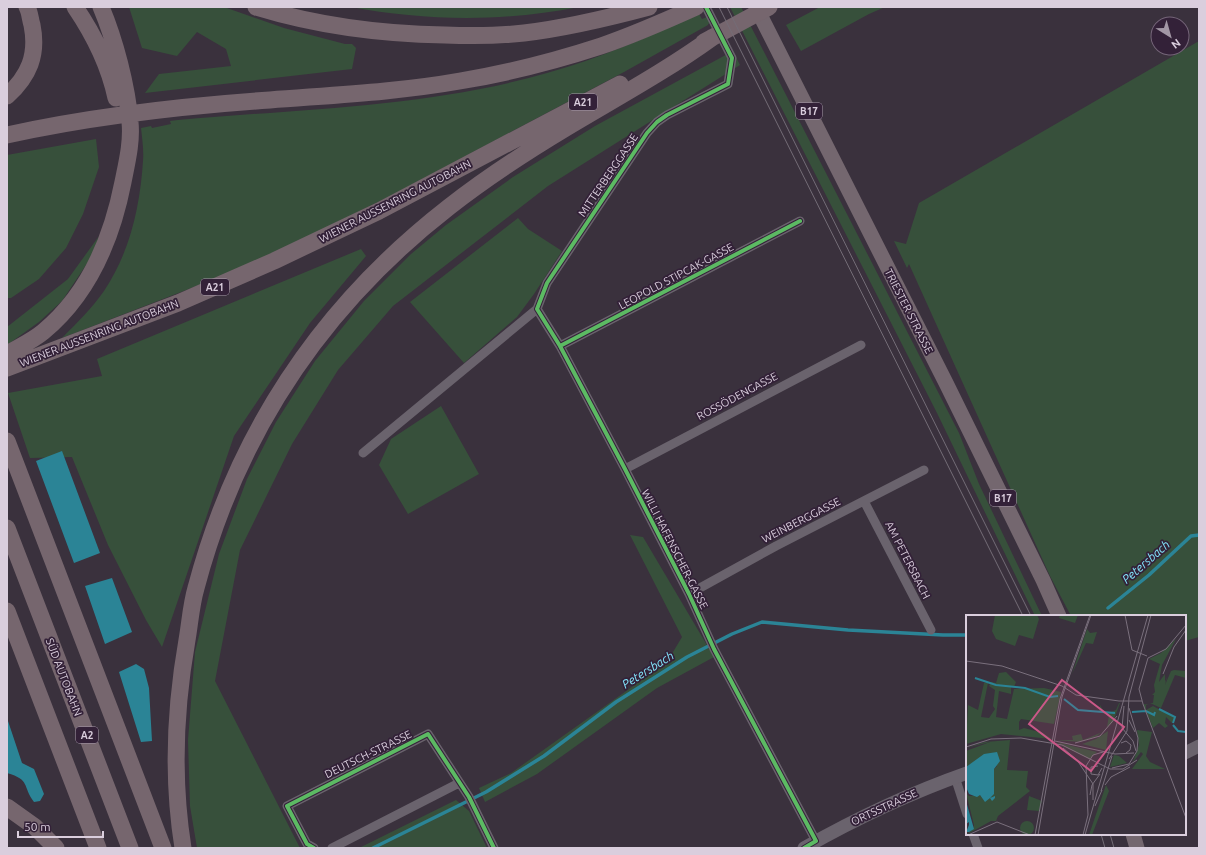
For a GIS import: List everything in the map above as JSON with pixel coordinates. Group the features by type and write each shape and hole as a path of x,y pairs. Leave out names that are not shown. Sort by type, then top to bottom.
{"highway":[{"path":"7,96 17,87 27,72 34,53 33,32 27,7"},
{"path":"75,7 86,23 102,54 114,88 122,124 125,172"},
{"path":"9,368 43,332 60,317 92,274 105,247 118,208 129,157 130,122 116,48 101,7"},
{"path":"256,7 319,24 362,31 417,35 468,36 523,33 603,19 649,7"},
{"path":"295,7 321,14 363,22 408,27 450,29 511,28 571,20 626,7"},
{"path":"7,135 84,121 164,110 388,90 459,81 521,69 601,46 696,7"},
{"name":"WIENER AUSSENRING AUTOBAHN","path":"9,368 178,303 274,261 379,211 579,105 769,7"},
{"path":"184,848 179,819 176,757 180,678 195,590 221,509 256,432 296,367 313,342 351,296 390,257 435,218 522,156 682,60 713,37"},
{"path":"7,441 163,848"},
{"name":"SÜD AUTOBAHN","path":"7,528 130,848"},
{"path":"7,611 98,848"},
{"path":"7,807 34,827 56,848"},
{"path":"7,821 34,827"}],"main road":[{"name":"TRIESTER STRASSE","path":"756,7 972,435 1059,615"},
{"path":"1186,752 1199,746"},
{"name":"ORTSSTRASSE","path":"804,848 879,808 920,790 961,775"},
{"path":"1133,835 1137,848"}],"street":[{"name":"MITTERBERGGASSE","path":"363,453 537,309 547,283 647,133 656,122 728,84 732,58 706,7"},
{"name":"LEOPOLD STIPCAK-GASSE","path":"560,346 800,222"},
{"name":"WILLI HAFENSCHER-GASSE","path":"537,309 560,346 625,469 689,594 714,649 816,841"},
{"name":"ROSSÖDENGASSE","path":"625,469 861,345"},
{"name":"WEINBERGGASSE","path":"689,594 776,546 924,470"},
{"name":"AM PETERSBACH","path":"864,501 931,630"},
{"name":"DEUTSCH-STRASSE","path":"314,848 307,844 287,806 428,734 469,797 494,848"},
{"path":"961,775 966,808"},
{"path":"332,848 459,783"},
{"path":"974,835 978,848"}],"green space":[{"path":"129,7 224,7 284,28 345,44 352,44 356,48 352,69 145,93 159,74 231,66 226,49 197,32 177,56 142,48"},
{"path":"351,7 579,7 522,15 465,18 407,15"},
{"path":"730,7 741,7 959,433 979,484 1042,615 1035,615 937,413"},
{"path":"820,7 885,7 869,14 801,51 786,25"},
{"path":"699,14 702,19 707,17 710,23 708,25 624,72 388,197 299,241 225,275 62,338 79,321 104,291 121,261 132,229 142,178 143,153 141,128 151,126 152,128 171,124 170,121 178,120 411,100 503,84 586,61"},
{"path":"1199,41 1199,637 1186,641 1186,615 1070,615 1050,576 909,264 907,268 894,241 906,244 919,203 1173,56 1190,56 1190,46"},
{"path":"733,51 740,65 548,186 393,306 338,370 292,444 240,550 215,681 300,848 197,848 190,806 188,740 195,652 219,554 247,479 276,422 315,361 364,301 411,254 446,225 513,177 595,126"},
{"path":"96,139 99,167 83,214 66,248 39,279 11,298 7,298 7,155"},
{"path":"518,218 528,229 562,251 517,317 464,363 410,302"},
{"path":"99,236 90,259 62,301 39,322 7,345 7,327 68,279"},
{"path":"361,249 366,256 310,323 234,436 162,647 146,620 108,545 72,457 30,458 8,393 102,376 97,359"},
{"path":"441,406 479,474 408,514 379,465 391,439"},
{"path":"630,535 643,537 714,657 657,688 537,774 485,802 479,788 511,773 667,662 682,637"},
{"path":"456,800 469,811 487,848 359,848"}],"water":[{"path":"62,451 100,553 74,563 36,461"},
{"path":"112,578 132,632 105,644 85,586"},
{"path":"136,664 144,669 149,688 152,741 141,742 119,672"},
{"path":"7,718 22,763 34,769 44,794 40,801 34,802 23,781 20,778 7,773"}],"waterway":[{"name":"Petersbach","path":"1108,608 1149,575 1191,536 1199,535"},
{"name":"Petersbach","path":"373,848 486,792 544,756 616,702 687,657 732,634 762,622 848,630 966,635"}],"tram line":[{"path":"719,7 1023,615"},
{"path":"727,7 1031,615"},
{"path":"1101,835 1105,848"},
{"path":"1110,835 1114,848"}],"cycle path":[{"path":"706,7 732,58 728,84 667,115 657,122 647,133 547,283 537,309 560,346 625,469 689,594 714,649 816,841 804,848"},
{"path":"560,346 800,221"},
{"path":"314,848 307,844 287,806 428,734 469,797 494,848"}]}
